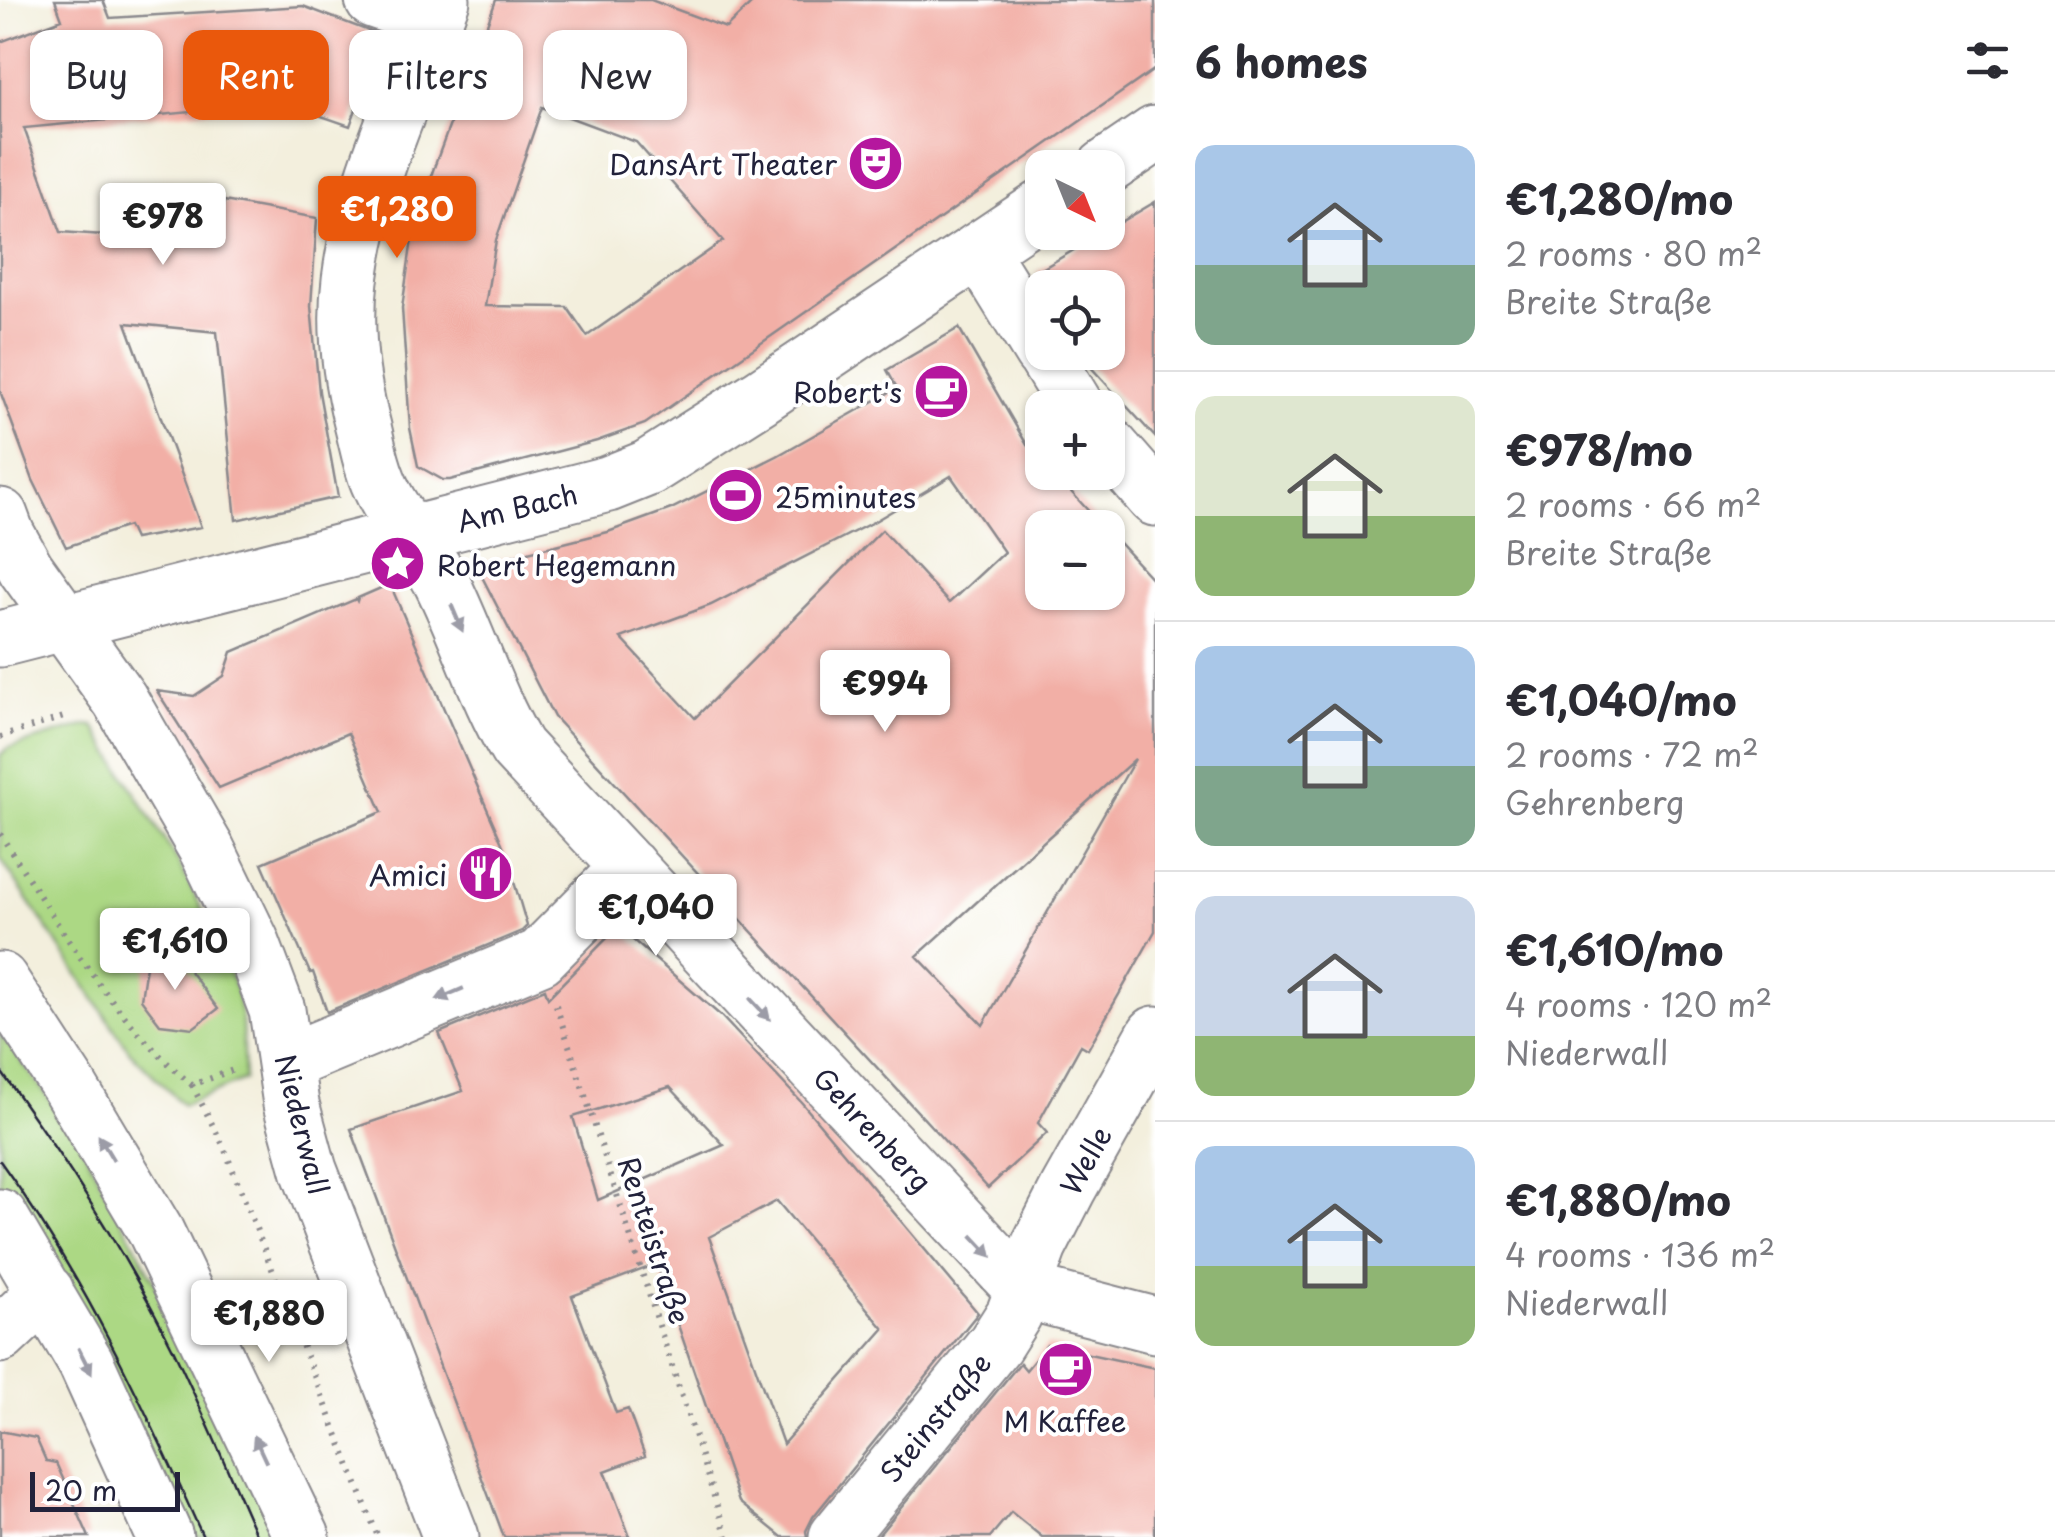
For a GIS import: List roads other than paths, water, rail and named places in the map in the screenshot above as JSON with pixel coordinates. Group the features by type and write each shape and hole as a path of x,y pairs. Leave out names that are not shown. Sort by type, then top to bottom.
{"street":[{"path":"372,0 438,11"},
{"name":"Gehrenberg","path":"438,11 369,195 350,280 348,331 352,381 377,480 442,583 502,724 517,748 1024,1291"},
{"path":"1125,154 1155,134"},
{"name":"Am Bach","path":"0,639 608,484 648,468 1025,219"},
{"path":"979,250 1025,323"},
{"path":"1125,464 1155,498"},
{"name":"Niederwall","path":"0,516 26,569 120,700 207,850 251,941 276,1010 292,1104 309,1170 451,1537"},
{"path":"286,1064 540,957 628,868"},
{"path":"0,980 156,1232 302,1537"},
{"name":"Welle","path":"1024,1291 1046,1232 1155,1034"},
{"path":"0,1217 86,1363 166,1537"},
{"path":"1024,1291 1155,1325"},
{"name":"Steinstraße","path":"836,1537 996,1344 1024,1291"},
{"path":"0,1335 46,1292"}],"tram line":[{"path":"0,1070 70,1171 154,1312 257,1537"},
{"path":"0,1161 86,1296 203,1537"}],"place":[{"name":"DansArt Theater","path":"876,163"},
{"name":"Robert's","path":"941,391"},
{"name":"25minutes","path":"736,496"},
{"name":"Robert Hegemann","path":"398,564"},
{"name":"Amici","path":"486,874"},
{"name":"M Kaffee","path":"1065,1369"}]}
